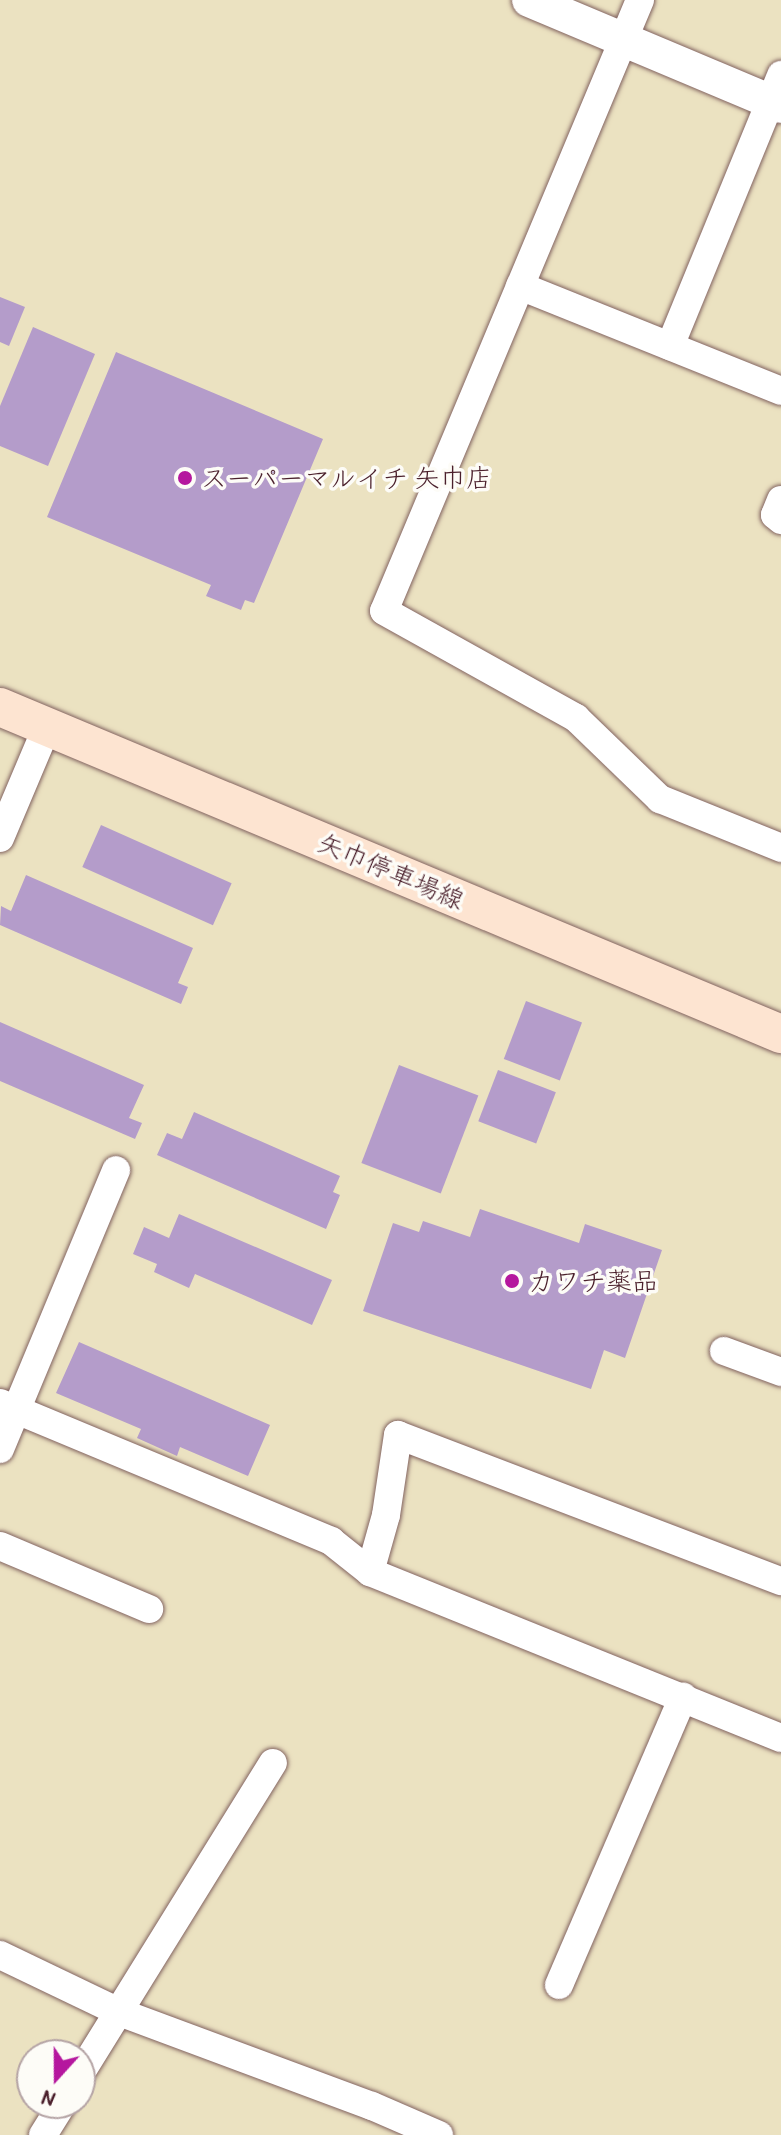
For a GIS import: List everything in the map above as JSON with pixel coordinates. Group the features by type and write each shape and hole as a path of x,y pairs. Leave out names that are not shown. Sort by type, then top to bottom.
{"main road":[{"name":"矢巾停車場線","path":"0,707 781,1034"}],"street":[{"path":"529,0 777,95 670,346"},
{"path":"640,0 384,611 576,718 660,799 781,848"},
{"path":"520,286 781,391"},
{"path":"781,500 775,515 781,520"},
{"path":"0,838 47,727"},
{"path":"0,1449 8,1407 116,1170"},
{"path":"724,1351 781,1372"},
{"path":"8,1407 331,1541 370,1572 781,1738"},
{"path":"370,1572 386,1515 398,1435 781,1581"},
{"path":"0,1546 149,1609"},
{"path":"559,1985 683,1697"},
{"path":"96,2049 273,1763"},
{"path":"0,1955 119,2012 372,2106 439,2135"}],"building":[{"path":"0,297 25,307 9,346 0,342"},
{"path":"33,327 95,354 48,466 0,446 0,406"},
{"name":"スーパーマルイチ 矢巾店","path":"116,352 323,439 254,603 245,600 241,610 206,596 211,585 47,517"},
{"path":"101,825 232,883 213,925 82,867"},
{"path":"26,875 193,948 178,983 188,987 181,1004 0,925 1,906 11,911"},
{"path":"526,1001 582,1023 560,1080 504,1059"},
{"path":"0,1022 144,1085 129,1118 142,1123 135,1139 0,1081"},
{"path":"399,1065 478,1095 441,1193 361,1163"},
{"path":"498,1070 556,1092 536,1144 478,1121"},
{"path":"194,1112 340,1176 333,1192 340,1195 326,1229 157,1155 167,1133 182,1139"},
{"name":"カワチ薬品","path":"480,1209 579,1243 585,1224 662,1250 625,1358 604,1350 591,1389 363,1311 393,1223 419,1232 423,1221 470,1237"},
{"path":"179,1214 332,1280 312,1325 195,1274 189,1288 154,1272 157,1264 133,1254 144,1227 169,1238"},
{"path":"79,1342 270,1425 248,1476 180,1447 177,1456 137,1438 141,1429 56,1393"}],"place":[{"name":"スーパーマルイチ 矢巾店","path":"185,478"},
{"name":"カワチ薬品","path":"512,1281"}]}
